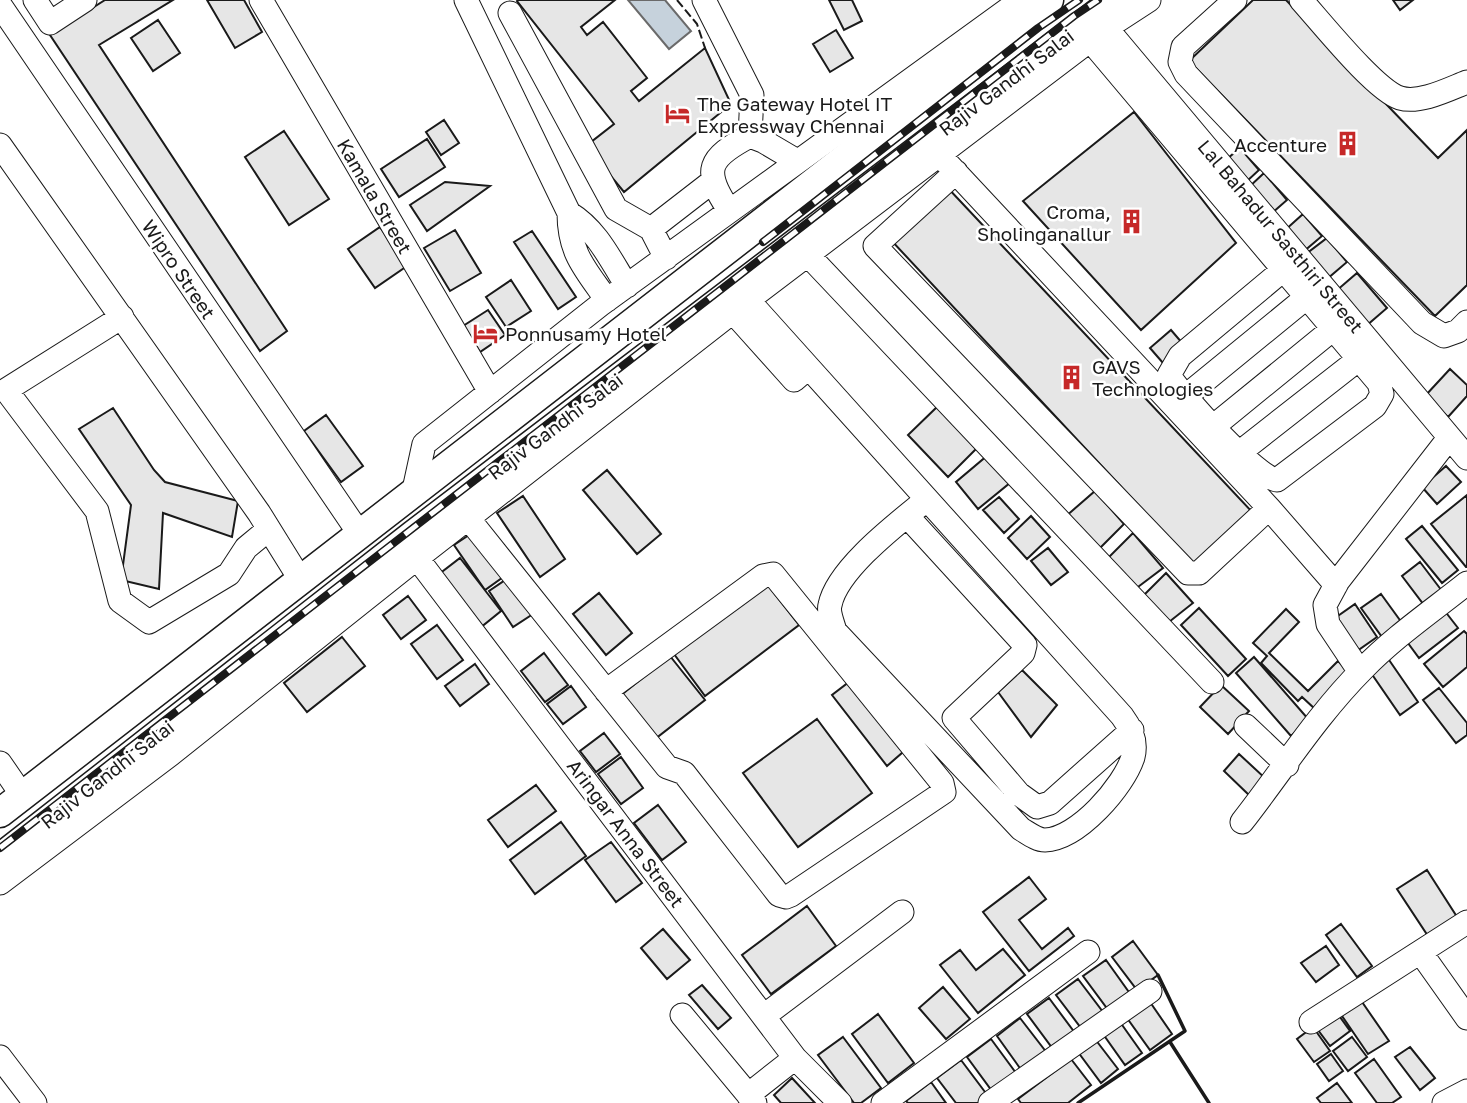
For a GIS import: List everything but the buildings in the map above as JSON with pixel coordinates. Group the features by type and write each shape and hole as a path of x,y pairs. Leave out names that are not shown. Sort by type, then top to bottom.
{"main road":[{"path":"1048,0 1095,23"},
{"name":"Rajiv Gandhi Salai","path":"0,813 1048,0"},
{"name":"Rajiv Gandhi Salai","path":"0,858 413,534 808,244 866,189 1095,23"},
{"path":"842,160 839,176 847,185 857,190 866,189"},
{"path":"787,203 800,202 811,212 813,224 808,244"}],"street":[{"path":"35,0 50,23"},
{"path":"24,40 85,0"},
{"name":"Kamala Street","path":"261,0 490,392"},
{"path":"466,0 569,213 572,244 607,300"},
{"path":"704,0 752,95 750,136"},
{"path":"414,490 424,444 607,300 1021,0"},
{"path":"1149,0 1095,23 940,155 808,244 1212,682"},
{"path":"1235,0 1183,47 1180,62 1186,74 1422,323 1444,336 1458,331 1467,322"},
{"path":"1301,0 1380,86 1401,99 1432,96 1467,82"},
{"name":"Wipro Street","path":"0,5 359,533"},
{"path":"509,13 616,209 651,229 666,258"},
{"path":"1095,23 1283,270 1379,383 1382,394 1375,407 1277,480 1270,480 1239,453 1169,375 1180,356 1283,270"},
{"name":"Lal Bahadur Sasthiri Street","path":"1095,23 1467,458"},
{"path":"729,210 716,191 711,174 715,160 733,145 750,136 764,141 797,161"},
{"path":"0,145 269,529 300,579"},
{"path":"940,155 1269,508 1336,585"},
{"path":"956,172 875,246 1188,573 1199,573 1269,508"},
{"path":"651,229 713,181"},
{"path":"569,213 585,223 627,286"},
{"path":"0,883 171,754 740,306 774,269"},
{"path":"1186,396 1307,297"},
{"path":"740,306 808,368 1132,730 1134,754 1125,774 1104,802 1074,830 1058,838 1042,840 1021,829 835,631 829,607 839,584 876,541 926,500"},
{"path":"122,317 6,390 97,511 120,601 149,622 229,574 246,548 269,529"},
{"path":"1214,426 1333,329"},
{"path":"1239,453 1359,359"},
{"path":"1360,672 1328,624 1325,606 1336,585 1449,438"},
{"path":"907,516 1024,645 1023,653 954,718 1019,794 1037,807 1050,803 1132,730"},
{"path":"468,518 606,691 667,767 684,773 775,891 786,897 944,792 942,783 773,574 763,576 606,691"},
{"name":"Aringar Anna Street","path":"417,558 795,1058 840,1103"},
{"path":"1242,822 1287,765 1317,721 1360,672 1467,583"},
{"path":"1246,726 1287,765"},
{"path":"0,763 22,795"},
{"path":"764,1016 902,912"},
{"path":"1311,1022 1467,922"},
{"path":"883,1103 1088,952"},
{"path":"1421,953 1467,1018"},
{"path":"990,1103 1150,991"},
{"path":"682,1015 751,1099 795,1058"},
{"path":"0,1057 35,1103"},
{"path":"1444,1103 1467,1091"}],"shaded area":[{"path":"628,0 665,0 691,31 669,49"}],"railway":[{"path":"763,242 1038,28 1079,0"},
{"path":"0,848 1098,0"}],"fence":[{"path":"677,0 697,24 705,48"}],"wall":[{"path":"1078,1103 1185,1031 1158,975"},
{"path":"1170,1042 1209,1103"}],"place":[{"name":"The Gateway Hotel IT Expressway Chennai","path":"677,114"},
{"name":"Accenture","path":"1347,144"},
{"name":"Croma, Sholinganallur","path":"1131,222"},
{"name":"Ponnusamy Hotel","path":"485,333"},
{"name":"GAVS Technologies","path":"1072,377"}]}
